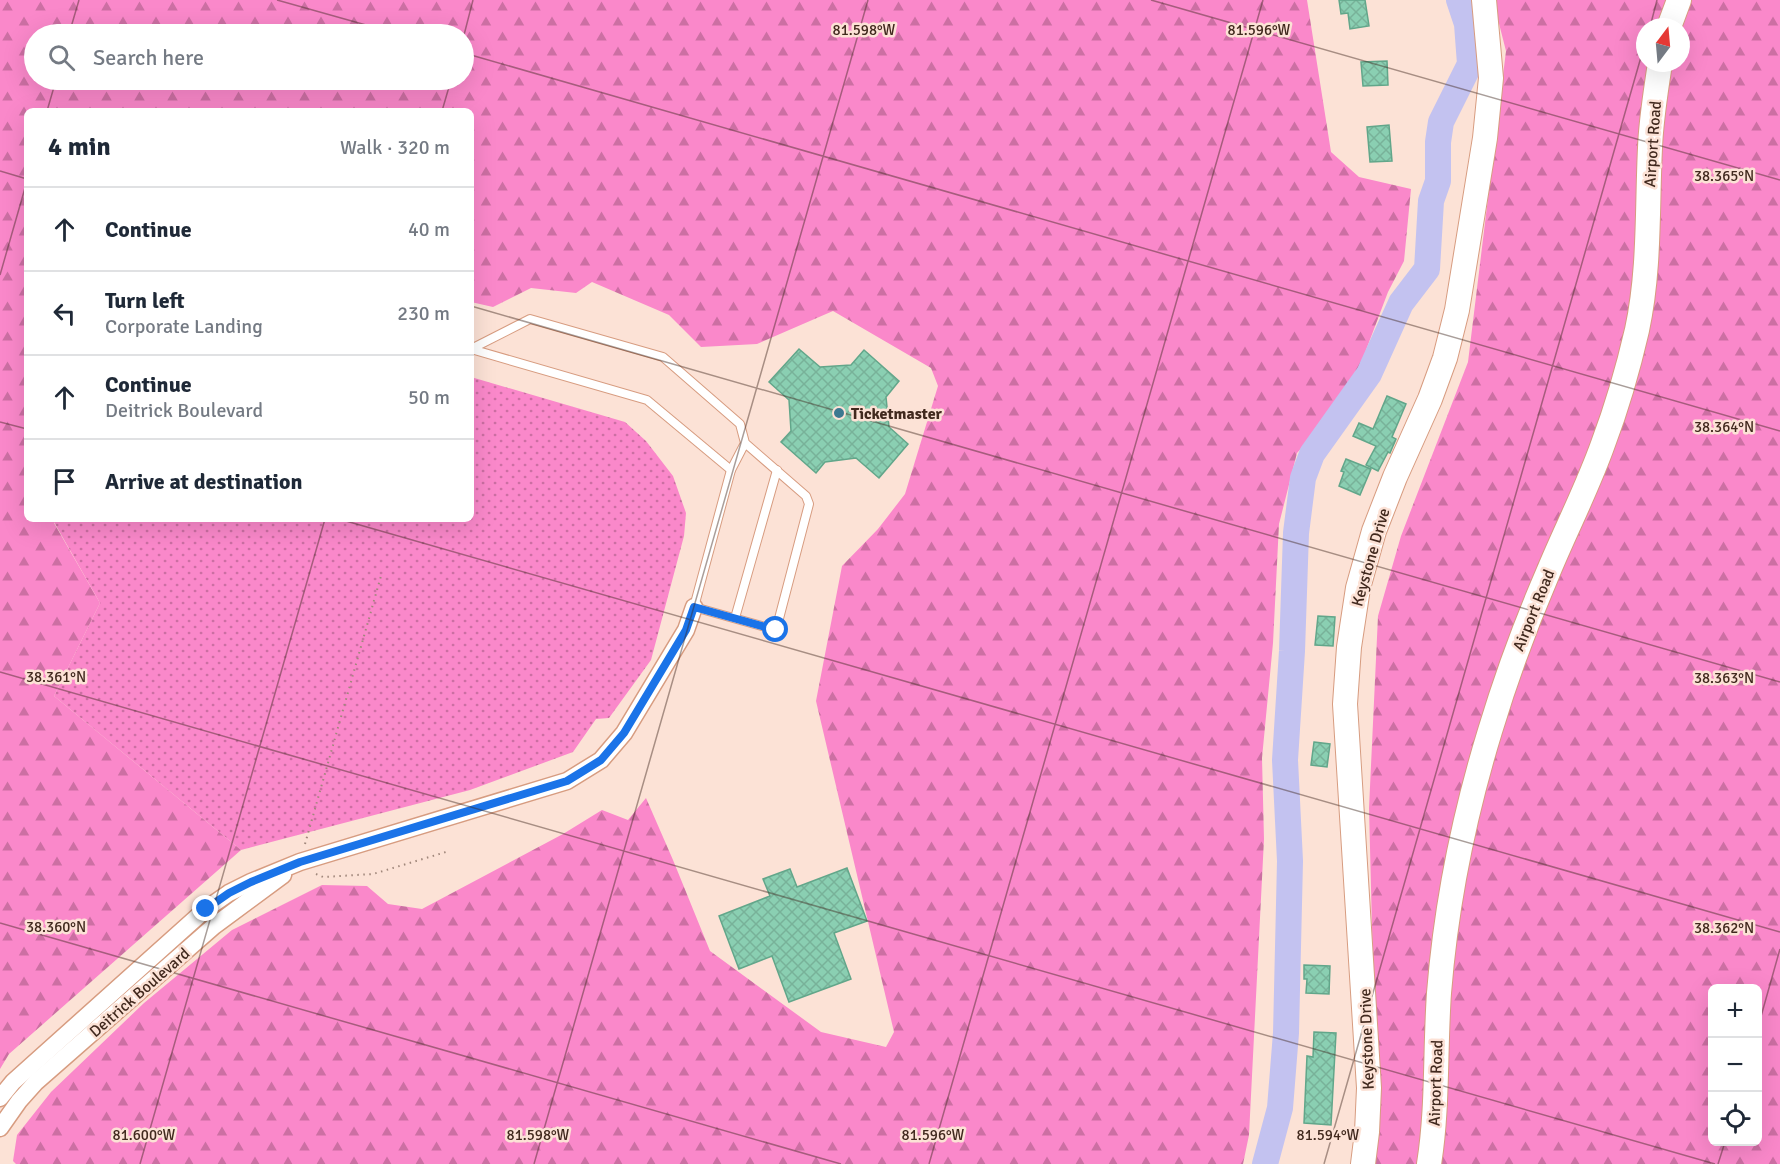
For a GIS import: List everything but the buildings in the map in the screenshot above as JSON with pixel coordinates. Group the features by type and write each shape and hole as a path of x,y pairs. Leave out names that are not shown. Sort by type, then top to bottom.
{"street":[{"name":"Keystone Drive","path":"1363,1164 1369,1088 1346,704 1349,647 1358,588 1374,531 1430,399 1445,358 1457,310 1485,138 1491,78 1484,0"},
{"path":"1672,18 1679,0"},
{"name":"Airport Road","path":"1429,1164 1433,1132 1441,972 1450,906 1464,834 1490,732 1511,668 1546,576 1603,447 1626,375 1638,325 1643,284 1648,221 1650,146 1659,72"},
{"path":"300,862 567,781 601,760 624,733 644,702 686,630 694,607"},
{"name":"Deitrick Boulevard","path":"0,1098 13,1082 206,909 229,893 251,882 300,862"},
{"name":"Deitrick Boulevard","path":"0,1128 36,1082 214,926 300,862"}],"lane":[{"path":"474,347 530,319 663,357 740,424 745,443 806,496 809,504 776,630 694,607 731,470 745,443"},
{"path":"474,350 647,400 731,470"},
{"path":"735,618 777,470"}],"path":[{"path":"381,576 300,862 309,872 323,877 373,874 446,852"}],"green space":[{"path":"0,0 1307,0 1331,152 1359,177 1411,189 1404,261 1388,292 1349,395 1297,453 1279,524 1273,643 1262,758 1264,839 1249,1135 1243,1164 16,1164 13,1161 17,1135 51,1092 144,1003 232,930 322,885 367,886 388,904 422,909 563,834 602,810 628,820 646,798 710,951 821,1032 886,1047 894,1032 816,701 842,566 878,529 905,494 938,386 931,368 833,311 757,344 701,347 669,315 592,282 576,293 531,288 493,307 474,303 474,108 24,108 24,522 55,522 100,603 54,696 241,850 9,1054 0,1069"},
{"path":"1493,0 1780,0 1780,1164 1366,1164 1376,1087 1369,808 1378,616 1401,536 1468,362 1506,51"},
{"path":"474,378 625,422 646,441 673,476 686,513 684,536 651,660 609,718 596,719 573,752 470,790 241,850 54,696 100,603 54,522 474,522"}],"waterway":[{"path":"1265,1164 1280,1108 1286,1033 1290,861 1285,760 1296,533 1303,478 1312,454 1369,374 1401,303 1427,269 1431,201 1438,181 1438,142 1441,122 1470,64 1467,24 1459,0"}],"place":[{"name":"Ticketmaster","path":"839,413"}],"route":[{"path":"206,909 229,893 251,882 300,862 567,781 601,760 624,733 644,702 686,630 694,607 776,630"}]}
